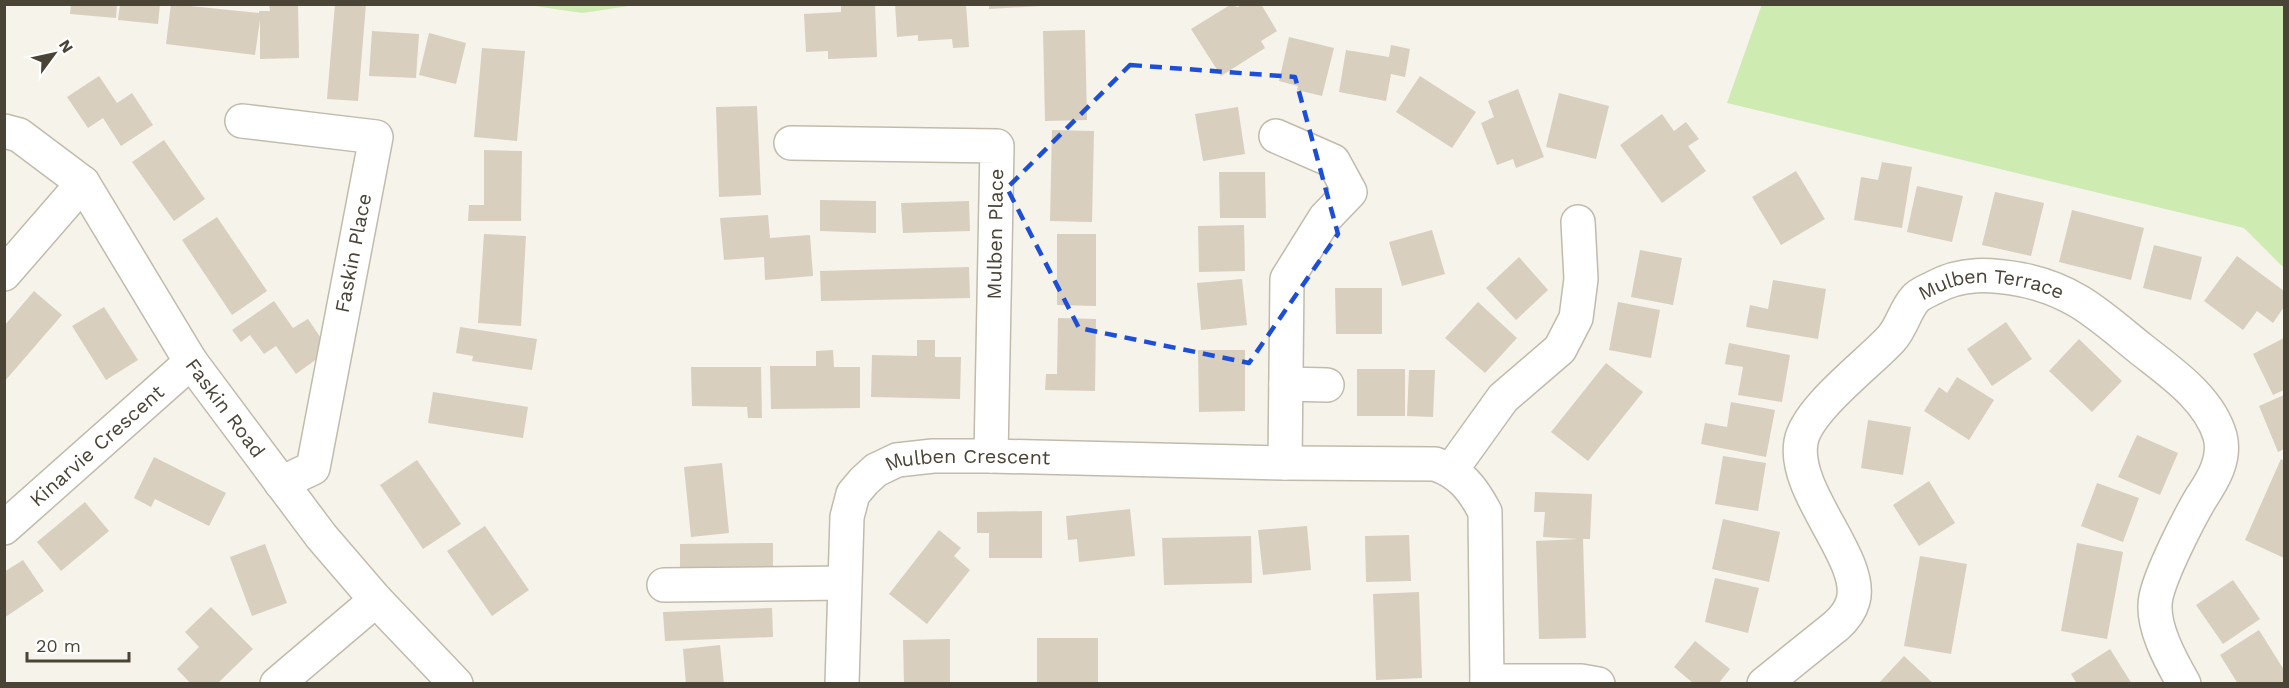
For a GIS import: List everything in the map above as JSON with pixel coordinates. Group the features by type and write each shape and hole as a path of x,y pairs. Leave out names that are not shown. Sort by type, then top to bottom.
{"street":[{"name":"Faskin Place","path":"242,121 376,137 313,468 281,483"},
{"name":"Faskin Road","path":"4,131 19,135 83,183 191,362 281,483 376,600 456,684"},
{"path":"1276,136 1333,161 1350,192 1325,218 1287,279 1285,463"},
{"name":"Mulben Place","path":"791,143 997,146 991,456"},
{"path":"4,274 83,183"},
{"path":"1578,222 1581,279 1576,318 1560,349 1503,398 1452,470 1476,493 1485,512 1487,682 1581,681 1598,684"},
{"name":"Mulben Terrace","path":"1764,684 1836,626 1847,615 1854,599 1846,562 1809,489 1801,463 1800,444 1806,424 1893,336 1916,298 1951,278 1980,276 2023,280 2057,290 2087,304 2178,378 2211,417 2220,437 2220,458 2215,477 2185,529 2156,598 2158,622 2167,655 2184,684"},
{"name":"Kinarvie Crescent","path":"4,528 191,362"},
{"path":"1286,384 1328,385"},
{"name":"Mulben Crescent","path":"842,684 845,538 853,494 876,470 906,459 991,456 1435,464 1452,470"},
{"path":"664,585 844,583"},
{"path":"277,684 376,600"}],"highlighted area":[{"path":"1130,65 1295,77 1338,234 1249,363 1079,328 1007,188"}],"green space":[{"path":"529,4 636,5 582,13"},
{"path":"1762,4 2284,5 2284,268 2244,228 1727,103"}],"building":[{"path":"71,4 117,4 116,18 70,14"},
{"path":"120,4 160,4 158,24 118,20"},
{"path":"171,4 259,13 259,11 270,11 269,4 298,4 299,58 260,59 260,20 255,55 166,44"},
{"path":"335,4 366,4 358,101 327,99"},
{"path":"841,4 875,4 877,57 828,59 828,51 806,52 804,14 841,12"},
{"path":"895,4 966,4 969,47 953,48 952,39 918,41 918,35 897,37"},
{"path":"989,4 1042,4 1042,6 989,9"},
{"path":"1242,4 1261,4 1277,31 1261,41 1265,48 1221,76 1191,29 1230,5 1238,7"},
{"path":"1085,30 1087,120 1045,121 1043,31"},
{"path":"372,31 419,34 416,78 369,76"},
{"path":"429,33 466,43 456,84 419,75"},
{"path":"1289,37 1334,48 1322,96 1297,90 1298,86 1279,81"},
{"path":"1391,45 1410,49 1405,77 1391,74 1386,101 1339,92 1346,50 1389,57"},
{"path":"482,48 525,51 517,141 474,137"},
{"path":"99,76 117,103 132,93 153,125 121,146 103,118 88,128 67,97"},
{"path":"1420,76 1476,112 1452,148 1396,112"},
{"path":"1518,89 1544,157 1516,168 1513,159 1497,165 1481,123 1494,117 1488,101"},
{"path":"1559,93 1609,106 1596,159 1546,147"},
{"path":"757,106 761,195 719,197 716,107"},
{"path":"1238,107 1245,154 1203,161 1195,114"},
{"path":"1662,114 1674,131 1686,122 1699,139 1688,146 1706,171 1662,203 1620,145"},
{"path":"1052,130 1094,131 1092,222 1050,221"},
{"path":"164,140 205,199 174,221 132,162"},
{"path":"484,150 522,151 521,221 468,221 469,205 484,205"},
{"path":"1882,162 1912,167 1902,228 1854,220 1861,177 1878,180"},
{"path":"1796,171 1825,219 1781,245 1752,197"},
{"path":"1219,172 1265,172 1266,218 1220,218"},
{"path":"1917,186 1963,196 1952,242 1907,232"},
{"path":"1995,192 2044,203 2031,256 1982,245"},
{"path":"820,200 876,201 876,233 820,231"},
{"path":"969,201 970,231 903,233 901,203"},
{"path":"2072,210 2144,228 2131,280 2059,262"},
{"path":"768,215 770,238 810,235 813,276 765,280 764,257 724,260 720,218"},
{"path":"217,217 267,291 232,315 182,240"},
{"path":"1244,225 1245,271 1199,272 1198,226"},
{"path":"1432,230 1445,274 1402,286 1389,242"},
{"path":"484,234 526,236 521,326 478,323"},
{"path":"1057,234 1096,234 1096,306 1057,305"},
{"path":"2154,245 2202,257 2191,300 2143,288"},
{"path":"1640,250 1682,258 1673,305 1631,297"},
{"path":"2237,256 2284,291 2284,307 2273,323 2257,311 2243,330 2204,301"},
{"path":"1519,257 1548,290 1516,320 1486,288"},
{"path":"969,267 970,298 821,301 820,271"},
{"path":"1242,279 1247,325 1201,330 1197,283"},
{"path":"1773,280 1826,289 1818,339 1746,327 1750,305 1768,309"},
{"path":"1335,288 1382,288 1382,334 1336,334"},
{"path":"34,291 62,315 4,382 4,326"},
{"path":"274,301 293,328 308,319 329,350 296,374 276,346 264,354 250,335 241,342 232,330"},
{"path":"1478,302 1517,338 1485,373 1445,338"},
{"path":"1618,302 1660,310 1651,358 1609,350"},
{"path":"104,307 138,360 106,380 72,326"},
{"path":"1058,318 1096,319 1095,391 1045,390 1046,374 1057,374"},
{"path":"2006,322 2032,359 1992,386 1967,349"},
{"path":"460,327 537,339 532,370 472,361 473,356 456,353"},
{"path":"2284,338 2284,390 2273,395 2253,354"},
{"path":"2079,339 2122,381 2092,412 2049,371"},
{"path":"917,340 935,340 935,357 961,357 960,399 871,397 872,355 917,356"},
{"path":"1729,343 1790,355 1782,402 1738,395 1743,367 1725,364"},
{"path":"833,350 834,367 860,367 860,408 771,409 770,366 816,366 816,351"},
{"path":"1198,350 1245,350 1245,411 1199,412"},
{"path":"1606,363 1643,392 1588,461 1551,432"},
{"path":"691,367 761,367 762,418 748,418 747,407 692,406"},
{"path":"1357,369 1405,369 1405,416 1357,416"},
{"path":"1409,370 1435,370 1433,417 1407,416"},
{"path":"1957,377 1994,400 1969,440 1924,411 1939,387 1947,393"},
{"path":"433,392 528,407 523,438 428,423"},
{"path":"2284,395 2284,449 2278,452 2259,406"},
{"path":"1731,402 1775,410 1766,457 1701,444 1705,423 1727,427"},
{"path":"1868,420 1911,427 1903,475 1861,468"},
{"path":"2137,435 2178,453 2160,495 2118,477"},
{"path":"1723,456 1766,463 1758,511 1715,504"},
{"path":"154,457 226,493 209,526 155,499 151,507 134,498"},
{"path":"2281,459 2284,461 2284,558 2245,540"},
{"path":"417,460 461,524 423,549 380,485"},
{"path":"722,463 729,533 691,537 684,467"},
{"path":"1929,481 1955,523 1919,546 1893,505"},
{"path":"2097,483 2139,498 2123,542 2081,526"},
{"path":"1535,492 1592,494 1590,539 1583,539 1586,638 1539,639 1536,541 1578,539 1543,537 1545,512 1534,512"},
{"path":"85,502 109,531 61,571 37,542"},
{"path":"1130,509 1135,556 1079,562 1077,539 1068,540 1066,516"},
{"path":"1042,511 1042,558 989,558 989,533 977,533 977,512"},
{"path":"1723,519 1780,532 1769,582 1712,569"},
{"path":"485,526 529,590 492,616 447,551"},
{"path":"1307,526 1311,570 1263,575 1258,530"},
{"path":"939,530 961,548 954,556 970,570 927,624 889,594"},
{"path":"1409,535 1411,581 1366,582 1365,536"},
{"path":"1251,536 1252,583 1164,585 1162,538"},
{"path":"773,543 773,572 680,573 680,544"},
{"path":"2077,543 2123,552 2107,639 2061,631"},
{"path":"265,544 287,603 252,616 230,557"},
{"path":"1920,556 1967,564 1951,654 1904,646"},
{"path":"23,560 44,591 4,618 4,572"},
{"path":"1715,578 1759,588 1748,633 1705,622"},
{"path":"2233,580 2260,619 2223,644 2196,605"},
{"path":"1419,592 1422,678 1376,680 1373,594"},
{"path":"211,607 253,649 217,684 191,684 177,669 199,647 185,632"},
{"path":"772,608 773,637 665,641 663,612"},
{"path":"2259,630 2284,670 2284,684 2238,684 2220,655"},
{"path":"1037,638 1098,638 1098,684 1037,684"},
{"path":"950,639 950,684 904,684 903,640"},
{"path":"1695,641 1730,669 1718,684 1694,684 1674,667"},
{"path":"720,645 724,684 686,684 683,649"},
{"path":"2110,649 2132,684 2077,684 2071,674"},
{"path":"1904,656 1934,684 1878,684"}]}
